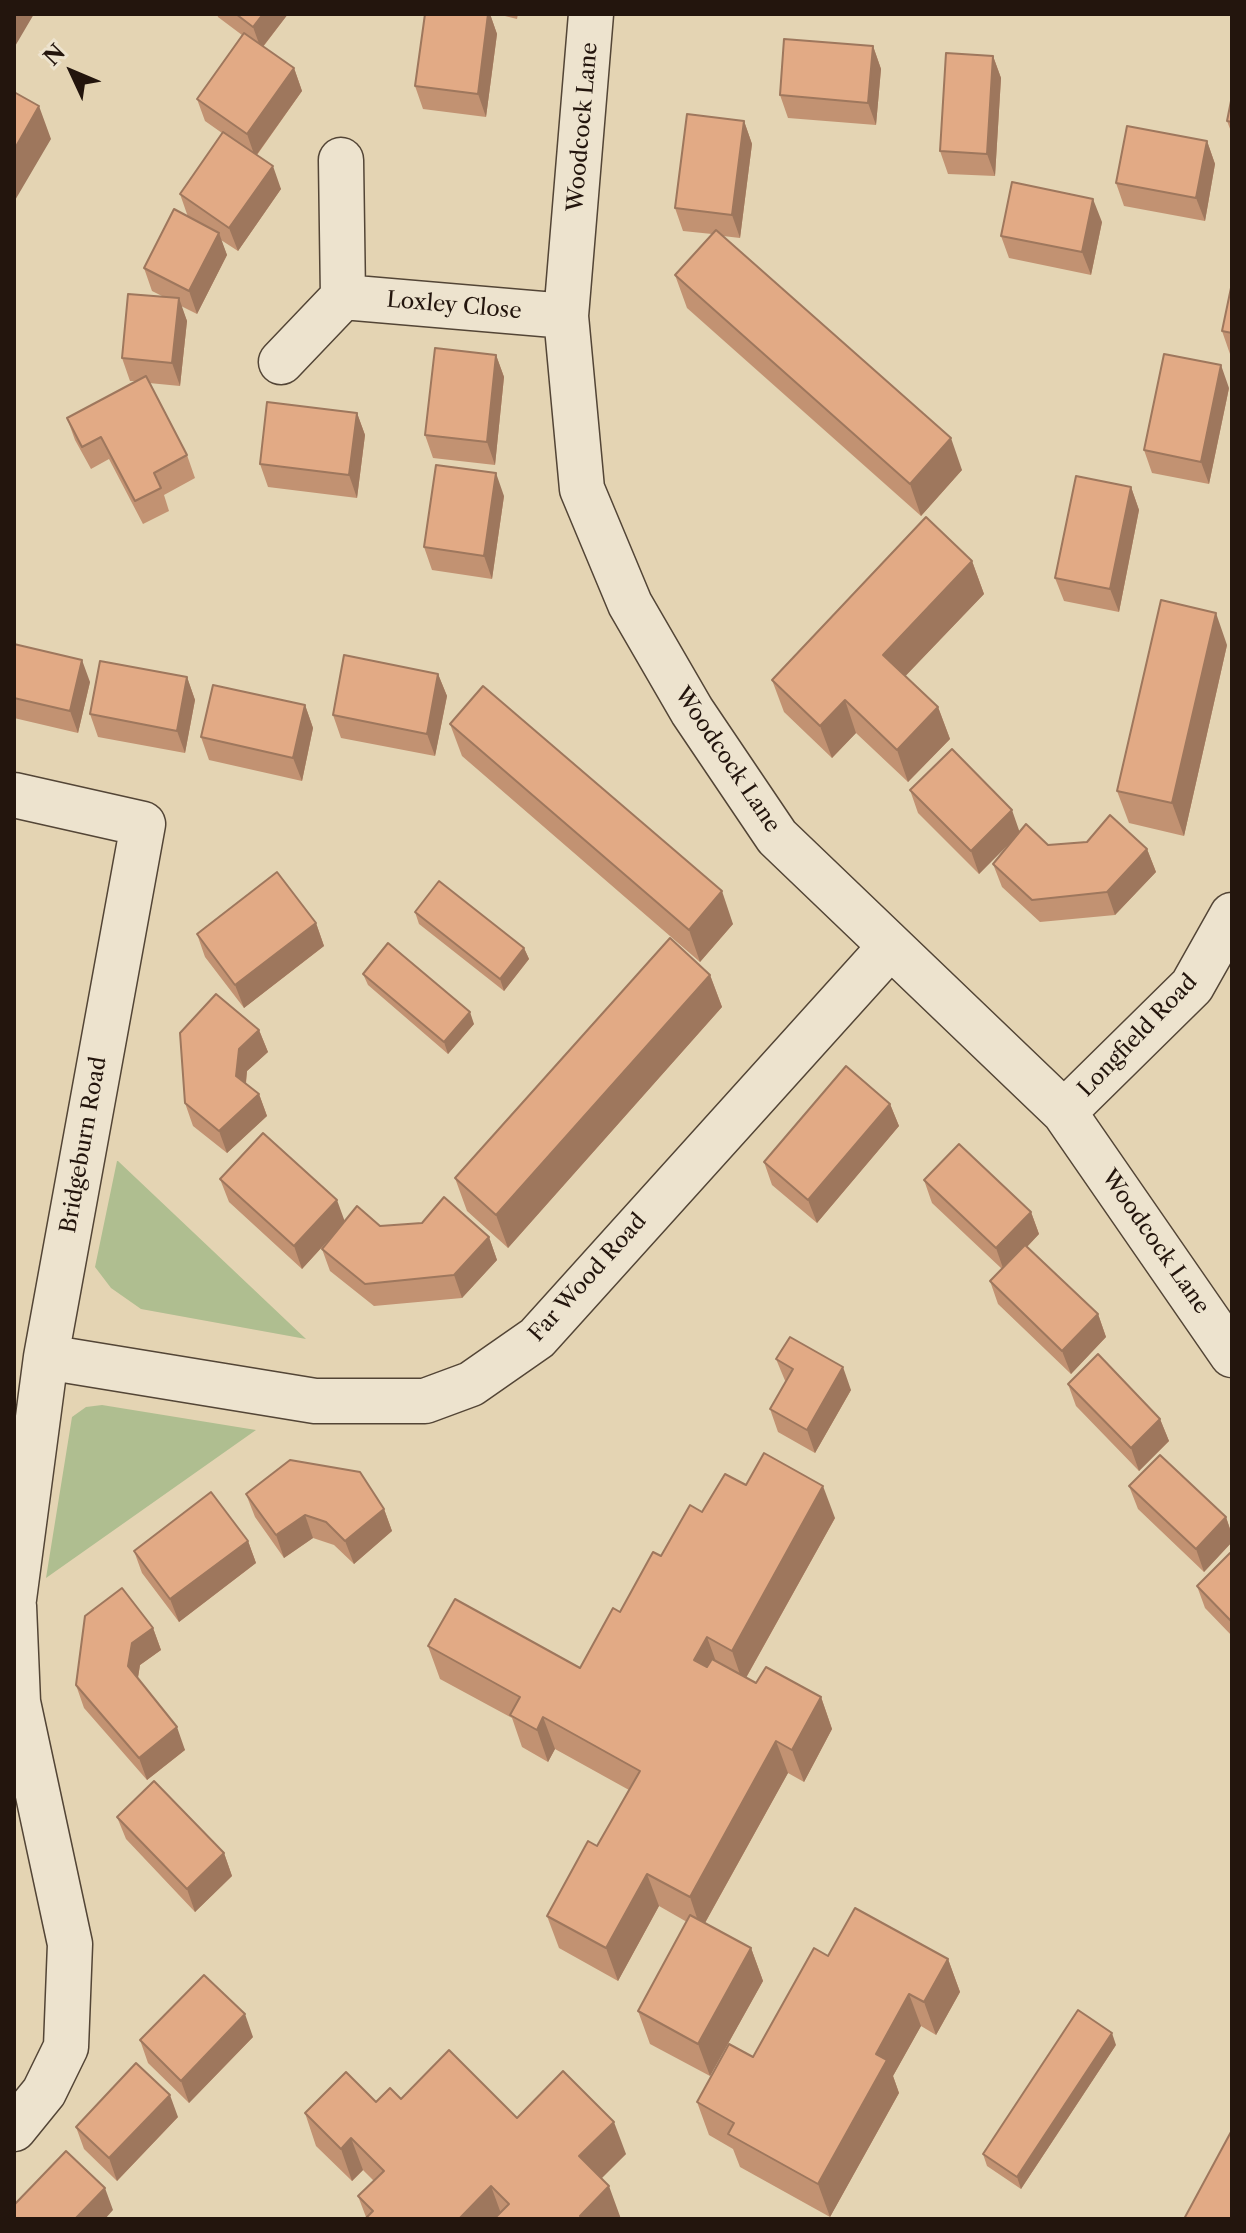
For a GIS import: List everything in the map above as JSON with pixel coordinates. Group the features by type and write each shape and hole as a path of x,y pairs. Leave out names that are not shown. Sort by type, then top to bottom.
{"street":[{"name":"Woodcock Lane","path":"591,14 566,316 582,489 630,604 692,711 777,837 889,948 1064,1112 1232,1355"},
{"path":"281,362 343,297 341,160"},
{"name":"Loxley Close","path":"343,297 566,316"},
{"name":"Bridgeburn Road","path":"14,795 143,824 46,1357 14,1599"},
{"name":"Longfield Road","path":"1064,1112 1192,986 1232,915"},
{"name":"Far Wood Road","path":"46,1357 315,1401 425,1401 471,1384 537,1338 889,948"},
{"path":"14,1606 18,1702 70,1944 66,2047 44,2092 14,2129"}],"green space":[{"path":"117,1161 306,1339 141,1309 111,1288 95,1267"},
{"path":"102,1405 256,1430 46,1578 72,1417 86,1407"}],"building":[{"path":"236,14 263,14 253,27"},
{"path":"425,14 488,14 478,94 415,86"},
{"path":"244,33 294,68 247,134 197,99"},
{"path":"784,39 873,46 868,103 780,95"},
{"path":"946,53 993,56 987,154 940,151"},
{"path":"14,92 39,106 14,150"},
{"path":"1232,96 1232,122 1227,121"},
{"path":"687,114 744,121 732,215 675,208"},
{"path":"1127,126 1207,141 1196,198 1116,183"},
{"path":"223,132 273,166 229,228 180,194"},
{"path":"1012,182 1093,199 1082,252 1001,236"},
{"path":"174,209 219,233 189,291 144,268"},
{"path":"716,230 951,438 910,484 675,275"},
{"path":"1232,283 1232,333 1222,331"},
{"path":"128,294 179,298 172,363 122,358"},
{"path":"435,348 496,355 487,442 425,435"},
{"path":"1164,354 1221,365 1201,462 1144,450"},
{"path":"146,376 187,455 154,473 161,488 135,501 101,437 82,447 67,418"},
{"path":"267,402 357,413 349,475 260,464"},
{"path":"436,465 496,473 484,556 424,547"},
{"path":"1076,476 1131,487 1110,589 1055,578"},
{"path":"926,517 972,561 883,655 938,707 897,750 845,700 820,726 772,680"},
{"path":"1161,600 1216,613 1172,803 1117,791"},
{"path":"14,644 82,660 70,711 14,698"},
{"path":"344,655 438,674 427,734 333,715"},
{"path":"100,661 187,677 177,731 90,714"},
{"path":"213,685 305,705 293,758 201,737"},
{"path":"483,686 722,891 689,930 450,724"},
{"path":"952,749 1012,810 971,851 910,790"},
{"path":"1110,815 1147,849 1107,892 1032,900 993,864 1026,824 1048,845 1087,842"},
{"path":"277,872 316,923 235,985 197,934"},
{"path":"439,881 524,948 500,979 415,912"},
{"path":"670,938 710,975 496,1215 455,1178"},
{"path":"388,943 470,1012 444,1042 363,974"},
{"path":"216,994 259,1030 239,1049 236,1076 259,1094 219,1131 185,1103 180,1033"},
{"path":"846,1066 890,1104 808,1200 764,1162"},
{"path":"263,1133 337,1200 294,1246 220,1179"},
{"path":"959,1144 1031,1212 996,1248 924,1180"},
{"path":"444,1197 489,1237 454,1275 365,1284 322,1249 357,1206 380,1226 422,1223"},
{"path":"1025,1245 1098,1314 1062,1351 990,1281"},
{"path":"790,1337 843,1367 807,1430 770,1409 793,1369 776,1359"},
{"path":"1098,1354 1160,1419 1131,1448 1068,1384"},
{"path":"764,1453 823,1486 732,1651 707,1637 694,1660 707,1667 712,1659 756,1683 766,1667 821,1697 792,1750 776,1741 690,1897 647,1874 606,1948 547,1916 588,1841 597,1846 640,1771 543,1717 537,1730 510,1715 520,1697 428,1646 455,1599 580,1668 613,1608 620,1612 653,1552 661,1556 690,1505 702,1512 725,1474 746,1485"},
{"path":"1160,1455 1226,1517 1196,1549 1129,1486"},
{"path":"290,1460 360,1472 384,1509 345,1541 326,1522 305,1515 276,1535 246,1494"},
{"path":"211,1492 248,1541 170,1599 134,1551"},
{"path":"1230,1553 1232,1555 1232,1622 1197,1586"},
{"path":"122,1588 153,1628 132,1643 128,1666 177,1727 139,1758 76,1685 85,1616"},
{"path":"154,1781 224,1853 187,1889 117,1817"},
{"path":"855,1908 948,1959 924,2002 909,1994 876,2054 887,2060 818,2184 728,2134 734,2123 697,2102 729,2044 753,2057 814,1948 828,1956"},
{"path":"690,1915 751,1948 698,2044 638,2011"},
{"path":"204,1975 245,2014 181,2081 140,2040"},
{"path":"1078,2010 1112,2033 1017,2177 983,2154"},
{"path":"449,2050 517,2118 563,2071 614,2122 579,2156 609,2186 580,2216 583,2219 494,2219 509,2204 491,2186 459,2219 365,2219 373,2211 358,2196 384,2171 351,2138 341,2149 305,2113 346,2072 376,2102 390,2088 401,2099"},
{"path":"136,2063 170,2095 109,2158 76,2127"},
{"path":"1232,2130 1232,2219 1184,2219"},
{"path":"66,2151 105,2188 75,2219 14,2219 14,2205"}]}
